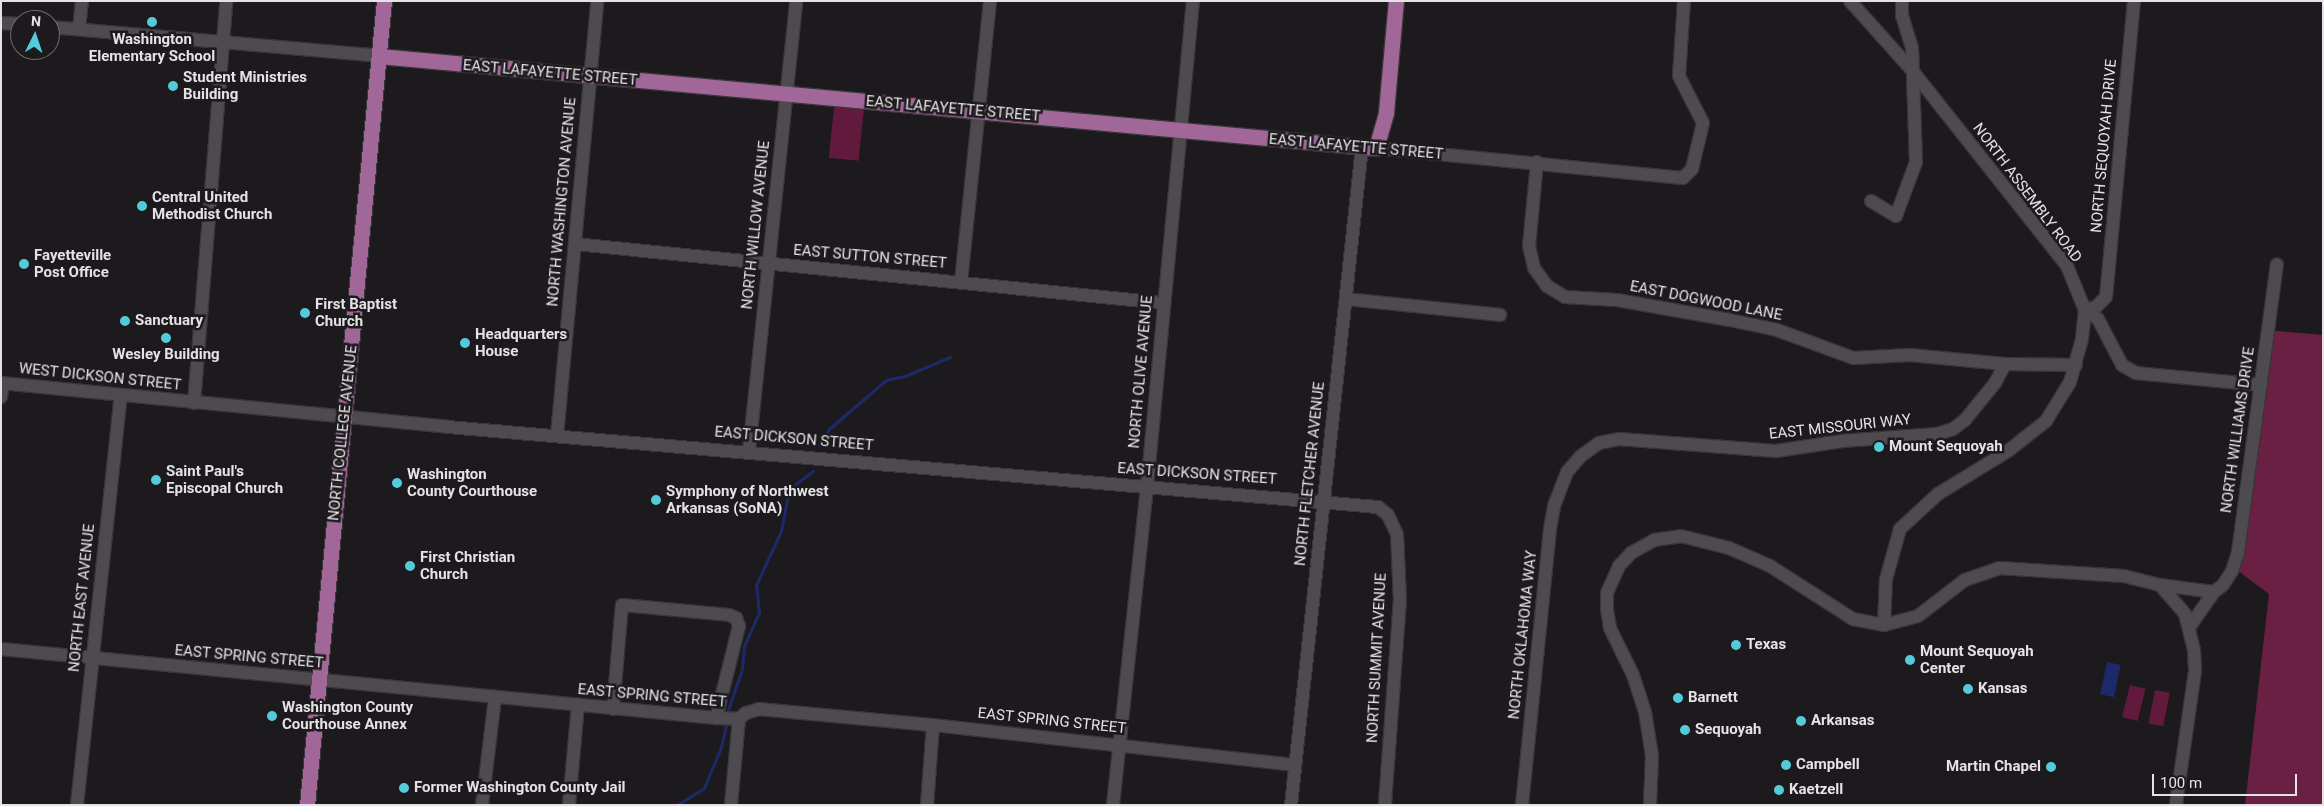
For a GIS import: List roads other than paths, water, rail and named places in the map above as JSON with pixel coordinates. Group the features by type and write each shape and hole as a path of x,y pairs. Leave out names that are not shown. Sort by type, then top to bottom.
{"main road":[{"name":"NORTH COLLEGE AVENUE","path":"307,805 384,1"},
{"path":"1369,147 1386,112 1396,1"},
{"name":"EAST LAFAYETTE STREET","path":"379,56 590,77 1369,147"}],"street":[{"path":"79,29 82,1"},
{"path":"194,403 226,1"},
{"name":"NORTH WASHINGTON AVENUE","path":"557,436 596,1"},
{"name":"NORTH WILLOW AVENUE","path":"748,451 796,1"},
{"path":"961,282 990,1"},
{"name":"NORTH OLIVE AVENUE","path":"1113,805 1118,745 1148,487 1162,303 1193,1"},
{"name":"EAST LAFAYETTE STREET","path":"1369,147 1537,162 1684,178 1692,169 1703,123 1697,106 1679,76 1684,1"},
{"name":"NORTH ASSEMBLY ROAD","path":"1850,1 1911,69 2067,266 2085,310"},
{"path":"1871,201 1896,216 1911,177 1917,148 1911,69 1912,48 1902,16 1902,1"},
{"name":"NORTH SEQUOYAH DRIVE","path":"2085,310 2096,307 2106,297 2134,1"},
{"name":"EAST LAFAYETTE STREET","path":"60,28 379,56"},
{"name":"NORTH FLETCHER AVENUE","path":"1291,805 1346,299 1369,147"},
{"name":"EAST DOGWOOD LANE","path":"1537,162 1529,246 1534,268 1547,286 1565,297 1617,300 1730,320 1777,330 1853,358 1910,355 2005,364 2076,365"},
{"name":"EAST SUTTON STREET","path":"575,244 1162,303"},
{"name":"NORTH WILLIAMS DRIVE","path":"2190,626 2214,592 2232,571 2238,552 2277,265"},
{"path":"1346,299 1500,315"},
{"path":"1884,625 1886,579 1900,529 1938,494 2008,451 2046,421 2061,401 2076,365 2085,310 2098,319 2113,354 2122,365 2136,373 2260,385"},
{"name":"EAST MISSOURI WAY","path":"1567,472 1581,456 1599,443 1619,439 1776,451 1842,442 1937,434 1953,429 1965,420 1996,383 2005,364"},
{"path":"1,397 2,383"},
{"name":"WEST DICKSON STREET","path":"2,383 194,403"},
{"name":"NORTH EAST AVENUE","path":"77,805 121,396"},
{"name":"EAST DICKSON STREET","path":"194,403 1148,487 1324,500 1378,507 1388,515"},
{"name":"NORTH OKLAHOMA WAY","path":"1522,805 1550,529 1554,506 1567,472"},
{"name":"NORTH SUMMIT AVENUE","path":"1385,805 1400,599 1397,534 1388,515"},
{"path":"1650,805 1652,756 1645,712 1633,675 1610,628 1607,609 1612,578 1631,553 1642,545 1666,537 1697,539 1730,548 1770,566 1853,619 1884,625 1918,616 1964,580 1998,568 2124,576 2160,586 2214,592"},
{"path":"2160,586 2179,604 2190,626 2195,671 2176,805"},
{"path":"612,708 622,605 729,615 736,618 739,626 716,718"},
{"name":"EAST SPRING STREET","path":"1,650 739,720 746,713 759,709 933,725 1295,765"},
{"path":"482,805 495,698"},
{"path":"568,805 578,705"},
{"path":"731,805 739,720"},
{"path":"927,805 933,725"}],"waterway":[{"path":"819,445 829,429 886,380 905,376 950,357"},
{"path":"728,710 742,669 744,646 759,612 756,585 781,531 788,495 793,486 813,471"},
{"path":"677,805 704,788 721,747 726,726"}],"place":[{"name":"Washington Elementary School","path":"152,22"},
{"name":"Student Ministries Building","path":"173,86"},
{"name":"Central United Methodist Church","path":"142,206"},
{"name":"Fayetteville Post Office","path":"24,264"},
{"name":"First Baptist Church","path":"305,313"},
{"name":"Sanctuary","path":"125,321"},
{"name":"Wesley Building","path":"166,338"},
{"name":"Headquarters House","path":"465,343"},
{"name":"Mount Sequoyah","path":"1879,447"},
{"name":"Saint Paul's Episcopal Church","path":"156,480"},
{"name":"Washington County Courthouse","path":"397,483"},
{"name":"Symphony of Northwest Arkansas (SoNA)","path":"656,500"},
{"name":"First Christian Church","path":"410,566"},
{"name":"Texas","path":"1736,645"},
{"name":"Mount Sequoyah Center","path":"1910,660"},
{"name":"Kansas","path":"1968,689"},
{"name":"Barnett","path":"1678,698"},
{"name":"Washington County Courthouse Annex","path":"272,716"},
{"name":"Arkansas","path":"1801,721"},
{"name":"Sequoyah","path":"1685,730"},
{"name":"Campbell","path":"1786,765"},
{"name":"Martin Chapel","path":"2051,767"},
{"name":"Former Washington County Jail","path":"404,788"},
{"name":"Kaetzell","path":"1779,790"}]}
